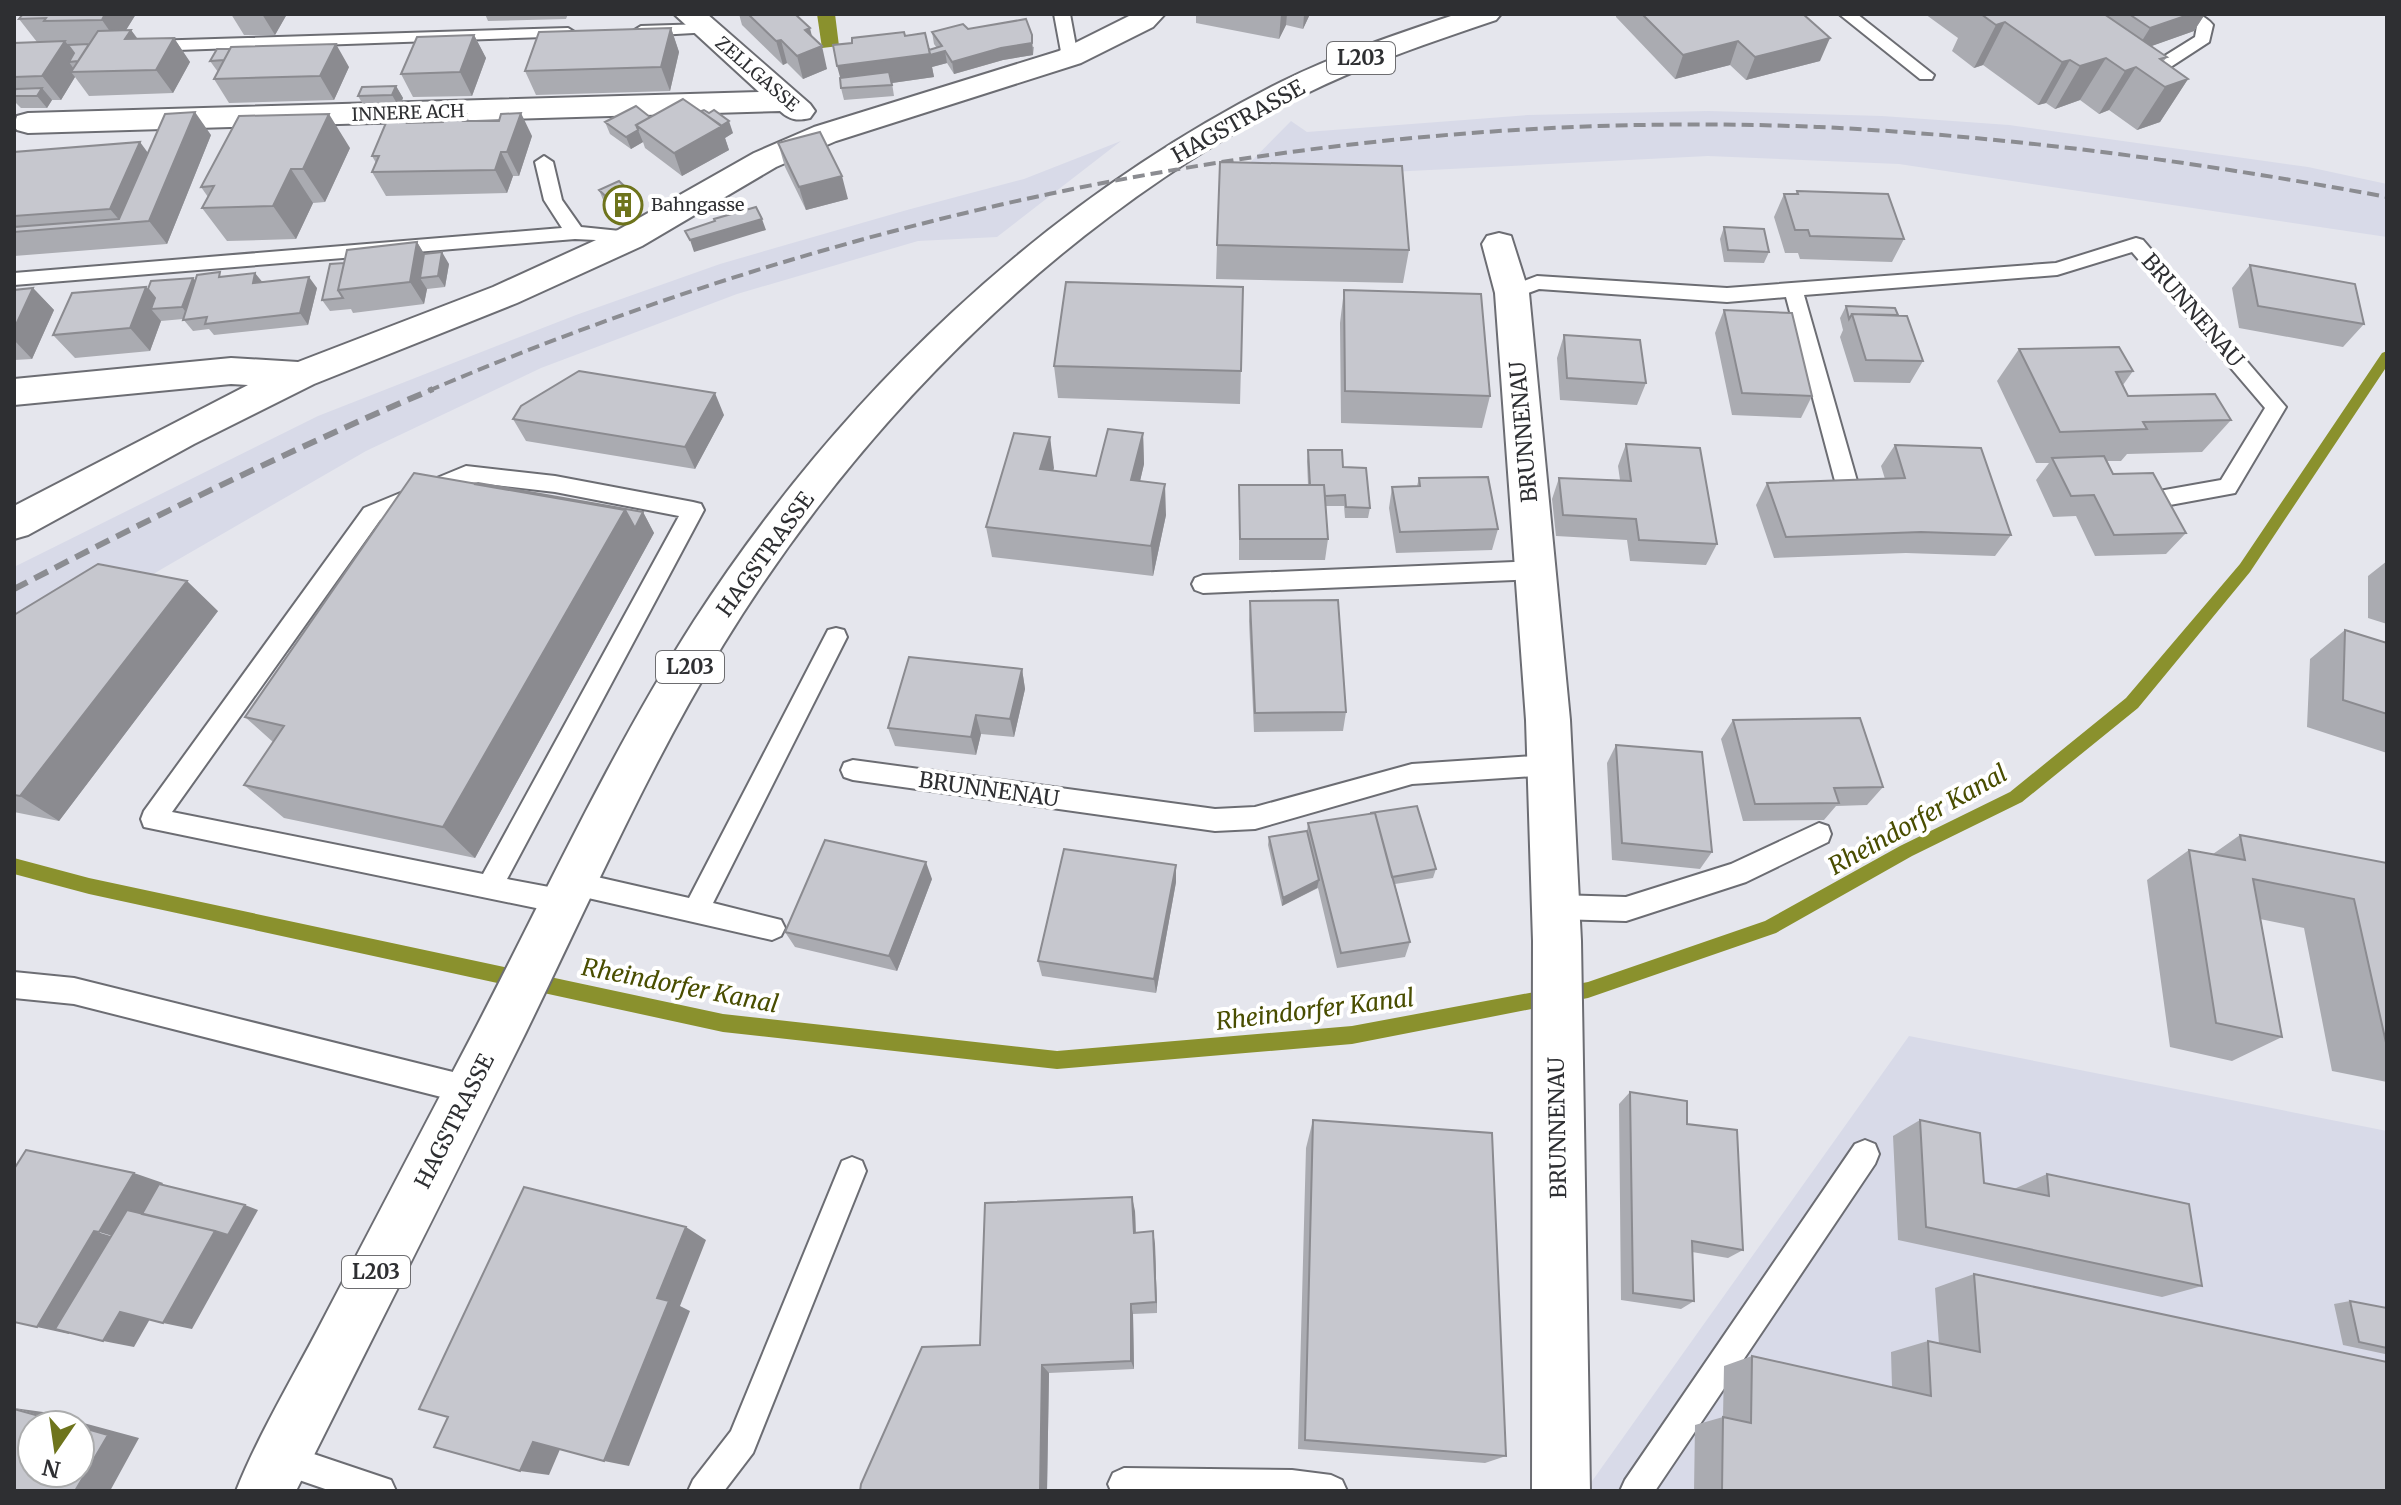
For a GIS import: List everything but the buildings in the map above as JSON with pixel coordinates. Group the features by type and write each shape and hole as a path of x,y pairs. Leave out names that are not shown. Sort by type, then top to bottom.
{"street":[{"path":"14,524 181,434 301,375 505,295 630,238 765,160 825,134 1070,57 1143,21 1150,14"},
{"name":"HAGSTRASSE","path":"273,1475 637,761 720,616 789,517 856,433 948,336 1057,238 1191,145 1308,81 1384,48 1486,14"},
{"name":"ZELLGASSE","path":"697,21 825,134"},
{"name":"INNERE ACH","path":"28,123 787,101"},
{"name":"BRUNNENAU","path":"1499,244 1512,293 1550,765 1556,924 1561,1491"},
{"path":"14,392 231,371 301,375"}],"lane":[{"path":"1062,14 1070,57"},
{"path":"1847,14 1926,75"},
{"path":"2134,83 2203,39 2205,25 2191,14"},
{"path":"627,31 697,21"},
{"path":"139,47 579,33"},
{"path":"544,162 553,200 575,233"},
{"path":"14,279 575,233 630,238"},
{"name":"BRUNNENAU","path":"1512,293 1537,282 1727,295 2057,269 2136,244 2276,407 2228,487 2159,499"},
{"path":"1793,289 1846,481"},
{"path":"489,887 693,510 555,484 466,474 372,514 153,819 489,887 565,902 696,911 772,928"},
{"path":"1203,584 1535,570"},
{"path":"696,911 836,637"},
{"name":"BRUNNENAU","path":"853,770 1215,820 1255,818 1412,774 1550,765"},
{"path":"1556,924 1626,909 1737,874 1819,834"},
{"path":"14,985 74,991 479,1072"},
{"path":"1636,1491 1865,1154"},
{"path":"704,1491 742,1442 852,1171"},
{"path":"273,1475 380,1491"},
{"path":"1124,1484 1292,1486 1331,1491"}],"shaded area":[{"path":"817,14 835,14 839,46 822,48"},
{"path":"1708,111 1882,116 2009,125 2308,167 2387,184 2387,237 1899,164 1708,156 1349,174 1228,185 1291,121 1307,132 1528,115"},
{"path":"1121,141 997,237 918,241 737,294 541,368 366,451 160,570 14,661 14,567 318,416 576,315 720,264 1024,179"},
{"path":"1909,1036 2387,1131 2387,1491 1585,1491"}],"waterway":[{"name":"Rheindorfer Kanal","path":"14,866 89,886 723,1023 1057,1060 1352,1035 1588,990 1770,927 1906,851 2016,797 2132,703 2245,568 2387,356"}],"railway":[{"path":"433,389 594,325 763,268 935,220 1109,182 1286,153 1463,134 1641,125 1891,131 2104,152 2387,197"},
{"path":"14,589 222,485 433,389"},
{"path":"428,391 433,389"}],"place":[{"name":"Bahngasse","path":"623,205"}]}
